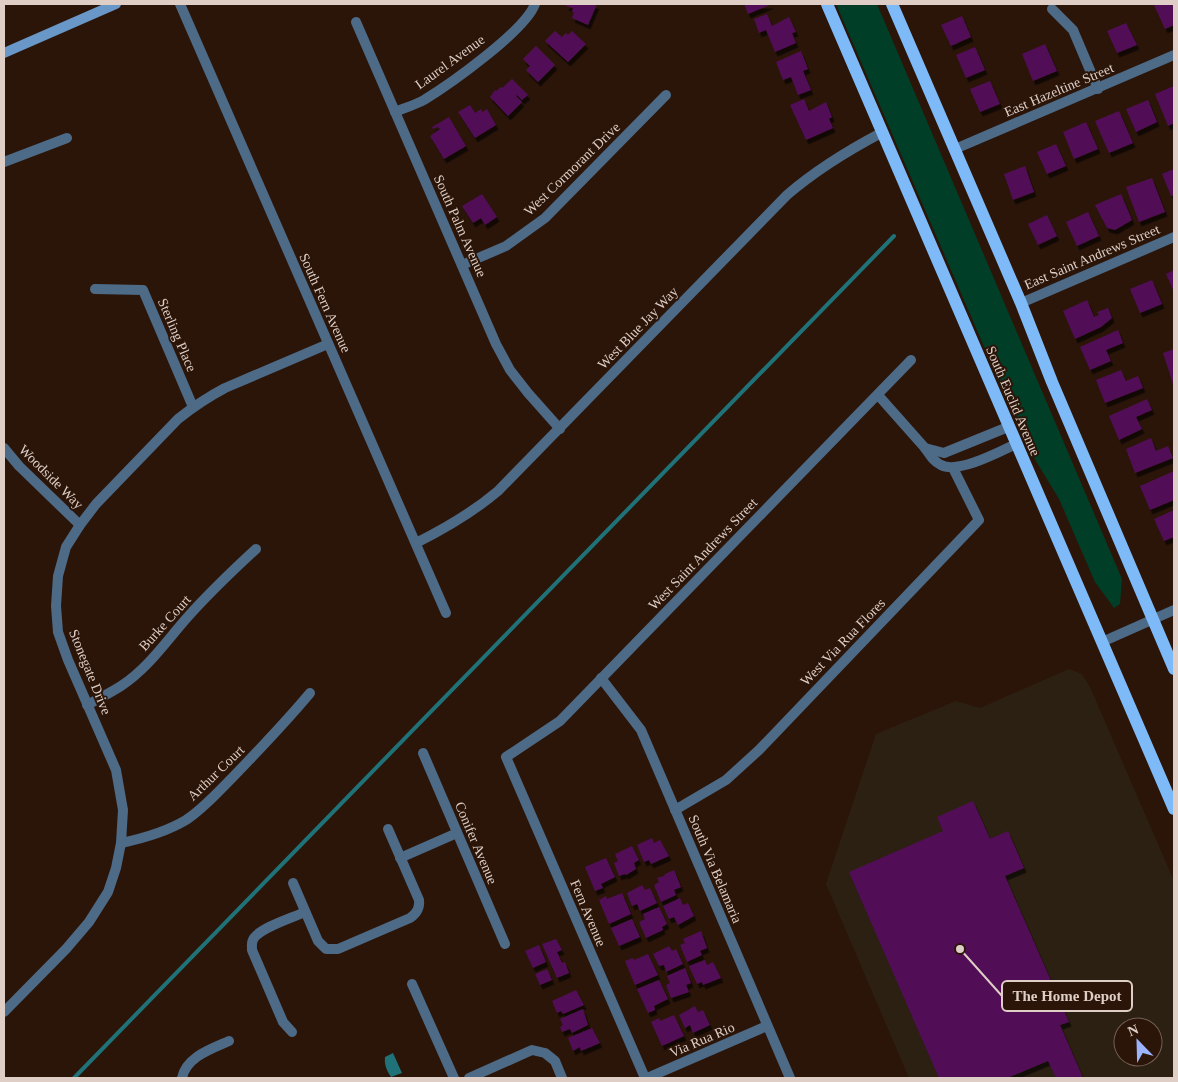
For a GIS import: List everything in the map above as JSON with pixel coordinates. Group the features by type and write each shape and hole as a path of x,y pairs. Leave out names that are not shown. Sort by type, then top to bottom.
{"main road":[{"name":"South Euclid Avenue","path":"827,4 1174,809"},
{"path":"892,4 1021,303 1052,382 1174,670"}],"street":[{"path":"4,53 116,4"},
{"name":"South Fern Avenue","path":"180,4 446,613"},
{"name":"Laurel Avenue","path":"395,112 423,100 479,62 524,20 535,4"},
{"path":"1052,9 1073,30 1098,89"},
{"name":"South Palm Avenue","path":"356,22 496,344 510,370 560,429"},
{"name":"East Hazeltine Street","path":"954,149 1174,55"},
{"name":"West Cormorant Drive","path":"462,266 506,246 545,218 666,95"},
{"name":"West Blue Jay Way","path":"416,543 446,528 475,510 498,491 787,195 811,174 844,152 881,133"},
{"path":"4,162 67,138"},
{"name":"East Saint Andrews Street","path":"1021,303 1174,237"},
{"name":"Sterling Place","path":"95,289 143,290 194,407"},
{"name":"Stonegate Drive","path":"4,1012 90,922 108,892 116,868 121,843 123,810 116,770 68,660 58,632 56,606 58,576 66,547 96,504 178,419 208,396 328,344"},
{"name":"West Saint Andrews Street","path":"506,757 560,720 911,360"},
{"path":"878,394 925,448 931,458 942,466 953,468 970,463 1016,444"},
{"path":"925,448 944,453 1008,427"},
{"name":"Woodside Way","path":"4,448 18,466 80,525"},
{"name":"West Via Rua Flores","path":"675,810 726,780 759,750 979,520 953,468"},
{"name":"Burke Court","path":"87,705 121,686 142,669 161,650 185,620 233,570 256,550"},
{"path":"1102,642 1174,610"},
{"name":"South Via Belamaria","path":"601,678 641,730 790,1078"},
{"name":"Arthur Court","path":"121,843 166,831 188,819 210,800 286,723 310,693"},
{"name":"Conifer Avenue","path":"423,753 505,944"},
{"name":"Fern Avenue","path":"506,757 646,1078"},
{"path":"293,883 321,945 326,949 333,950 410,918 416,914 420,906 419,900 388,829"},
{"path":"400,858 457,833"},
{"path":"292,1032 283,1022 252,950 252,942 255,936 263,930 305,912"},
{"path":"412,984 454,1078"},
{"name":"Via Rua Rio","path":"646,1078 768,1026"},
{"path":"182,1078 184,1069 203,1053 229,1041"},
{"path":"469,1078 532,1050 545,1052 555,1061 562,1078"}],"shaded area":[{"path":"1069,669 1082,674 1090,687 1174,881 1174,1078 909,1078 826,884 876,734 956,701 980,708"}],"green space":[{"path":"836,4 877,4 1122,579 1120,604 1114,608 1095,582 1059,499 1028,448"}],"water":[{"path":"393,1053 402,1073 391,1077 386,1068 385,1057"}],"building":[{"path":"567,4 597,4 588,25 572,18 573,8 566,6"},
{"path":"744,4 772,4 748,14"},
{"path":"1174,4 1174,25 1165,29 1154,5"},
{"path":"767,14 772,26 789,17 796,32 792,33 796,43 775,52 766,30 759,33 754,19"},
{"path":"962,16 971,37 951,46 941,25"},
{"path":"1126,23 1137,45 1117,53 1107,31"},
{"path":"555,31 562,37 572,31 586,44 568,62 545,41"},
{"path":"1045,44 1057,71 1033,81 1022,54"},
{"path":"536,46 555,65 538,82 526,70 530,66 523,59"},
{"path":"975,47 985,70 966,78 956,55"},
{"path":"801,51 808,69 803,71 811,90 798,95 791,77 783,80 776,62"},
{"path":"512,79 528,95 522,100 516,96 522,102 508,116 490,97 495,90 502,88"},
{"path":"990,81 1000,104 980,112 970,89"},
{"path":"1174,86 1174,123 1168,126 1155,94"},
{"path":"804,99 809,111 826,102 832,117 829,119 833,128 806,140 790,105"},
{"path":"1148,100 1157,122 1136,132 1126,109"},
{"path":"470,105 475,113 481,109 482,112 487,109 496,125 475,138 458,112"},
{"path":"1119,111 1133,143 1109,153 1095,121"},
{"path":"449,117 466,146 444,159 430,136 440,129 438,127 433,129 432,127"},
{"path":"1086,122 1098,149 1074,159 1063,132"},
{"path":"1056,144 1066,166 1047,174 1037,152"},
{"path":"1025,166 1034,192 1013,200 1004,174"},
{"path":"1174,169 1174,195 1171,196 1162,174"},
{"path":"1152,178 1165,212 1139,222 1126,187"},
{"path":"482,194 497,217 485,225 481,218 473,223 462,206"},
{"path":"1121,194 1132,220 1115,230 1107,228 1095,205"},
{"path":"1088,212 1099,236 1077,246 1066,222"},
{"path":"1047,215 1057,236 1038,245 1028,224"},
{"path":"1174,270 1174,292 1166,274"},
{"path":"1152,280 1162,304 1140,313 1130,289"},
{"path":"1087,300 1094,317 1099,315 1097,312 1108,308 1112,318 1101,327 1075,339 1063,311"},
{"path":"1118,330 1123,343 1106,350 1111,361 1090,370 1080,347"},
{"path":"1174,349 1174,384 1173,384 1163,353"},
{"path":"1121,370 1126,381 1138,376 1143,388 1105,403 1096,380"},
{"path":"1147,399 1152,410 1136,417 1142,429 1119,440 1109,416"},
{"path":"1151,438 1156,451 1168,446 1173,458 1135,473 1126,449"},
{"path":"1174,471 1174,500 1150,510 1140,486"},
{"path":"1174,510 1174,537 1164,541 1154,519"},
{"path":"973,801 990,839 1008,831 1024,868 1005,876 1069,1022 1060,1025 1083,1078 1056,1078 1048,1061 1007,1078 939,1078 849,872 943,831 937,817"},
{"path":"652,838 654,843 660,840 669,856 651,864 649,860 644,862 637,845"},
{"path":"632,846 639,860 634,863 636,869 626,875 619,876 614,863 618,861 615,854"},
{"path":"606,858 615,877 601,884 603,888 595,891 585,867"},
{"path":"674,870 681,887 674,890 676,895 661,902 654,885 659,882 657,878"},
{"path":"642,885 645,890 650,888 657,903 640,911 637,904 632,906 627,893"},
{"path":"622,893 631,914 609,924 599,900 606,896 607,899"},
{"path":"680,898 683,905 688,903 694,916 678,925 674,917 669,919 663,906"},
{"path":"659,907 667,924 662,927 663,930 646,938 639,922 645,919 643,914"},
{"path":"632,919 640,937 619,946 611,928"},
{"path":"701,931 707,948 700,951 702,955 687,962 680,945 685,943 683,939"},
{"path":"556,939 562,950 557,952 562,963 565,962 569,973 557,978 542,944"},
{"path":"539,945 546,962 533,968 525,951"},
{"path":"669,946 672,951 676,949 683,964 666,972 664,965 659,966 653,954"},
{"path":"648,954 658,975 635,985 625,961 633,958 634,960"},
{"path":"705,960 707,965 713,962 721,978 703,985 702,982 697,984 689,966"},
{"path":"685,968 691,983 686,985 689,992 671,998 666,985 670,983 667,976"},
{"path":"547,969 552,980 540,985 535,974"},
{"path":"659,980 668,999 654,1006 655,1010 648,1013 637,989"},
{"path":"576,990 584,1005 563,1014 561,1011 557,1013 552,1001"},
{"path":"695,1006 698,1012 703,1010 710,1025 693,1033 690,1025 685,1028 679,1015"},
{"path":"583,1009 588,1025 572,1033 570,1029 562,1032 560,1027 563,1025 560,1019"},
{"path":"674,1015 684,1036 662,1046 651,1022 659,1018 660,1021"},
{"path":"592,1028 600,1043 581,1051 580,1047 573,1051 568,1038"}],"waterway":[{"path":"74,1078 894,236"}],"place":[{"name":"The Home Depot","path":"960,949"}]}
